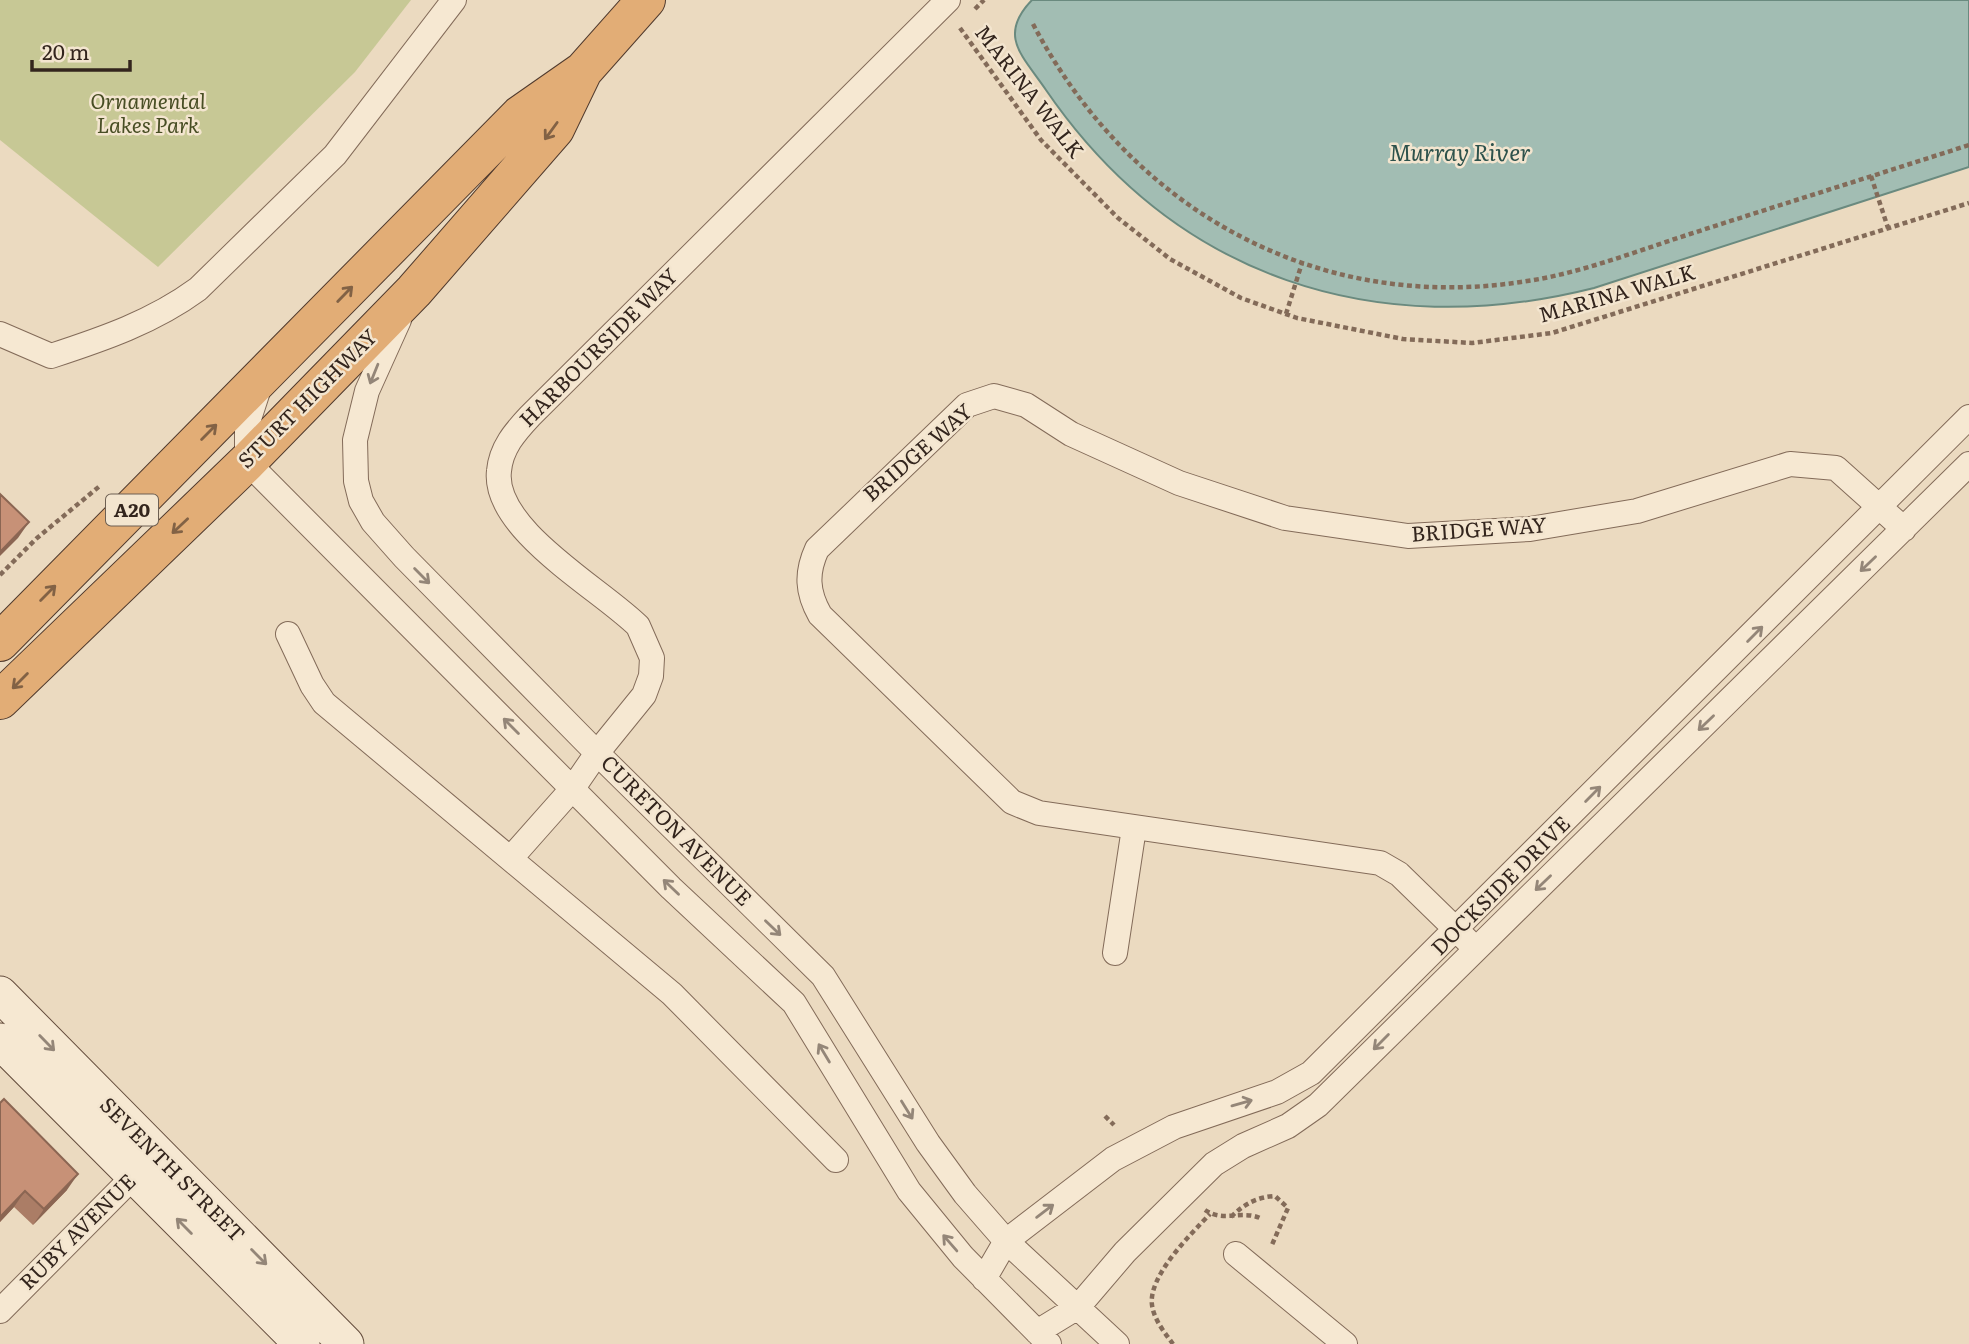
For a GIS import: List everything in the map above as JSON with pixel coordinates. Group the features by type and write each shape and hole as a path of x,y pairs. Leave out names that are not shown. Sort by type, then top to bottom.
{"highway":[{"name":"STURT HIGHWAY","path":"0,642 264,378 520,115 583,71 646,0"},
{"name":"STURT HIGHWAY","path":"0,700 247,462 414,291 555,129 583,71"}],"main road":[{"name":"SEVENTH STREET","path":"0,994 302,1344"},
{"name":"SEVENTH STREET","path":"0,1041 145,1165 346,1344"}],"street":[{"path":"0,334 51,356 146,321 182,300 335,155 454,0"},
{"name":"HARBOURSIDE WAY","path":"512,858 573,788 597,753 644,695 652,671 651,652 643,633 632,620 526,532 508,509 498,472 504,451 513,435 540,406 948,0"},
{"name":"CURETON AVENUE","path":"414,291 377,365 363,405 354,462 361,501 373,522 404,557 597,753 823,976 945,1168 1006,1241 1117,1344"},
{"path":"247,462 247,425 264,378"},
{"name":"BRIDGE WAY","path":"1476,948 1399,874 1380,863 1039,813 1012,802 821,614 811,599 809,572 817,549 967,405 994,397 1026,405 1071,434 1179,483 1285,518 1408,536 1530,529 1637,511 1790,464 1836,468 1904,529"},
{"name":"DOCKSIDE DRIVE","path":"984,1279 1006,1241 1094,1172 1153,1136 1277,1092 1303,1079 1457,930 1969,417"},
{"name":"CURETON AVENUE","path":"247,462 671,888 794,1003 909,1191 947,1240 1043,1338"},
{"name":"DOCKSIDE DRIVE","path":"1043,1338 1078,1307 1125,1252 1214,1164 1243,1146 1288,1126 1318,1105 1969,464"},
{"path":"288,634 312,685 324,703 672,994 836,1160"},
{"path":"1115,953 1134,828"},
{"name":"RUBY AVENUE","path":"0,1311 145,1165"},
{"path":"1236,1254 1345,1344"}],"path":[{"name":"MARINA WALK","path":"984,0 958,26 1041,140 1082,184 1170,259 1241,298 1286,314 1403,339 1472,342 1552,333 1969,202"},
{"path":"1033,24 1083,105 1148,176 1180,201 1239,237 1302,263 1405,285 1447,288 1522,282 1604,262 1969,145"},
{"path":"1871,176 1888,228"},
{"path":"1286,314 1302,263"},
{"path":"1231,1217 1242,1205 1268,1196 1275,1196 1288,1208 1258,1272"},
{"path":"1173,1344 1160,1325 1152,1306 1153,1291 1159,1275 1210,1214"}],"green space":[{"name":"Ornamental Lakes Park","path":"0,0 411,0 355,72 158,267 0,140"}],"water":[{"name":"Murray River","path":"1032,0 1969,0 1969,167 1594,288 1513,303 1435,307 1359,299 1287,280 1219,250 1155,208 1098,155 1022,56 1017,46 1016,24"}],"building":[{"path":"0,494 29,522 0,552"},
{"path":"4,1099 78,1174 44,1209 25,1191 0,1217 0,1103"}]}
